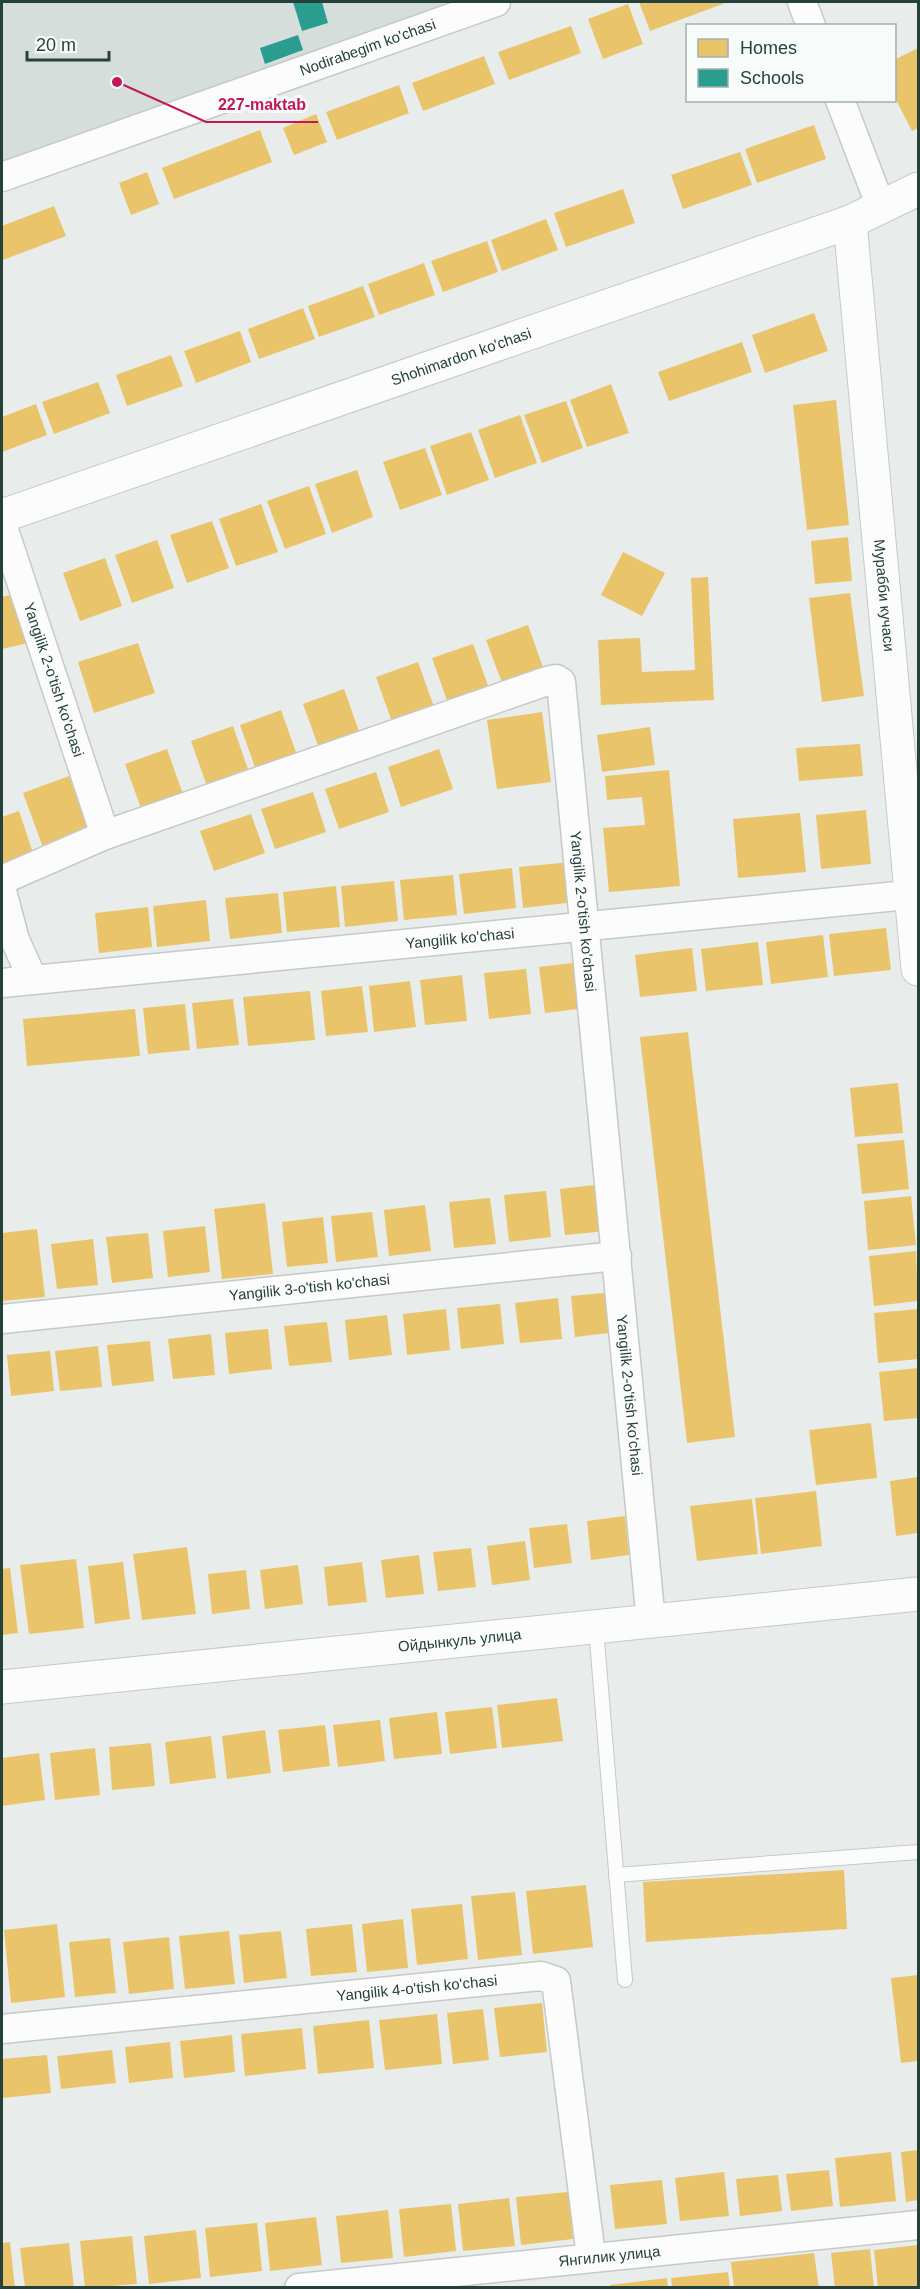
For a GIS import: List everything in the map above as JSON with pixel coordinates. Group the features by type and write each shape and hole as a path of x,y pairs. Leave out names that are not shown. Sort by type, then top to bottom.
{"street":[{"name":"Nodirabegim ko'chasi","path":"2,177 496,2"},
{"path":"802,2 811,24"},
{"path":"841,102 881,207"},
{"name":"Shohimardon ko'chasi","path":"2,516 850,222 918,189"},
{"name":"Мурабби кучаси","path":"850,222 915,894 918,969"},
{"name":"Yangilik 2-o'tish ko'chasi","path":"2,524 105,835"},
{"name":"Yangilik 2-o'tish ko'chasi","path":"2,880 105,835 556,679 561,682 651,1622"},
{"path":"2,891 15,940 33,980"},
{"name":"Yangilik ko'chasi","path":"2,983 915,894"},
{"name":"Yangilik 3-o'tish ko'chasi","path":"2,1319 617,1256"},
{"name":"Ойдынкуль улица","path":"2,1687 918,1594"},
{"name":"Yangilik 4-o'tish ko'chasi","path":"2,2030 541,1976 552,1978 556,1981 591,2256"},
{"name":"Янгилик улица","path":"299,2288 591,2256 918,2225"}],"lane":[{"path":"596,1628 625,1980"},
{"path":"616,1875 918,1852"}],"shaded area":[{"path":"2,2 465,2 2,163"}],"building: Homes":[{"path":"639,2 728,2 650,31"},
{"path":"628,4 643,44 603,59 588,19"},
{"path":"571,26 581,53 509,80 498,52"},
{"path":"918,48 918,128 912,131 896,100 896,59"},
{"path":"484,56 495,84 423,111 412,83"},
{"path":"399,85 409,113 337,140 326,112"},
{"path":"316,114 327,142 294,155 283,128"},
{"path":"814,125 826,159 757,183 745,149"},
{"path":"260,130 272,162 174,199 162,168"},
{"path":"740,152 752,185 683,209 671,175"},
{"path":"147,172 159,204 131,215 119,183"},
{"path":"623,189 635,223 566,247 554,213"},
{"path":"54,206 66,236 3,260 2,226"},
{"path":"546,219 558,250 502,271 491,240"},
{"path":"487,241 498,272 443,292 431,261"},
{"path":"424,263 435,295 379,315 368,284"},
{"path":"363,286 375,317 319,337 308,306"},
{"path":"303,308 315,339 259,359 248,329"},
{"path":"814,313 828,351 765,373 752,335"},
{"path":"240,331 251,362 196,383 184,351"},
{"path":"742,342 752,372 669,401 658,372"},
{"path":"171,355 183,386 127,406 116,375"},
{"path":"98,382 110,413 54,434 42,402"},
{"path":"611,384 629,433 587,447 570,400"},
{"path":"836,400 849,525 807,530 793,405"},
{"path":"566,401 583,448 542,463 524,415"},
{"path":"36,404 47,435 2,452 2,417"},
{"path":"520,415 537,463 495,478 478,430"},
{"path":"471,432 489,480 447,495 430,446"},
{"path":"425,448 442,495 400,510 383,462"},
{"path":"357,470 373,517 332,533 315,484"},
{"path":"309,486 326,534 285,549 267,501"},
{"path":"261,504 278,552 236,566 219,519"},
{"path":"212,521 229,568 187,583 170,535"},
{"path":"848,537 852,581 815,584 811,541"},
{"path":"157,540 174,588 132,603 115,555"},
{"path":"623,552 665,573 642,616 601,595"},
{"path":"105,558 122,606 80,621 63,573"},
{"path":"708,577 714,700 601,705 598,640 640,638 642,672 695,670 691,578"},
{"path":"850,593 864,696 822,702 809,598"},
{"path":"15,594 28,643 2,649 2,597"},
{"path":"528,625 545,673 504,688 486,640"},
{"path":"138,643 155,693 94,713 78,662"},
{"path":"473,644 490,691 449,706 432,658"},
{"path":"418,662 435,710 393,725 376,677"},
{"path":"344,689 361,737 320,751 303,704"},
{"path":"281,710 298,758 257,773 240,725"},
{"path":"542,712 551,782 497,789 487,720"},
{"path":"233,726 250,775 208,789 191,741"},
{"path":"650,727 655,765 602,772 597,735"},
{"path":"860,744 863,776 799,781 796,748"},
{"path":"167,749 184,797 142,811 125,764"},
{"path":"439,749 453,789 401,807 388,767"},
{"path":"669,770 680,886 609,892 603,828 645,825 642,797 607,800 605,776"},
{"path":"376,772 389,812 339,829 325,789"},
{"path":"69,776 91,836 45,853 23,793"},
{"path":"313,792 326,832 275,849 261,809"},
{"path":"866,810 871,864 821,869 816,815"},
{"path":"19,811 34,856 2,867 2,817"},
{"path":"800,813 806,872 738,878 733,819"},
{"path":"251,814 265,853 214,871 200,831"},
{"path":"572,862 576,902 523,908 519,867"},
{"path":"512,868 516,908 464,914 459,874"},
{"path":"453,875 457,915 404,920 400,880"},
{"path":"394,881 398,921 345,927 341,886"},
{"path":"336,886 340,927 287,932 283,892"},
{"path":"278,893 282,933 230,939 225,898"},
{"path":"206,900 210,941 157,947 153,906"},
{"path":"148,907 152,947 99,953 95,913"},
{"path":"886,928 891,970 834,976 829,934"},
{"path":"823,935 828,977 771,984 766,942"},
{"path":"758,942 763,985 706,991 701,949"},
{"path":"692,948 697,991 640,997 635,955"},
{"path":"581,962 587,1008 545,1013 539,967"},
{"path":"526,969 531,1014 489,1019 484,973"},
{"path":"462,975 467,1021 425,1025 420,980"},
{"path":"410,981 416,1027 374,1032 369,986"},
{"path":"362,986 368,1032 326,1036 321,991"},
{"path":"310,991 315,1040 248,1046 243,997"},
{"path":"233,999 239,1045 197,1049 192,1003"},
{"path":"185,1004 190,1050 148,1054 143,1008"},
{"path":"135,1009 140,1056 27,1066 23,1019"},
{"path":"688,1032 735,1437 687,1443 640,1037"},
{"path":"898,1083 903,1133 855,1137 850,1088"},
{"path":"904,1140 909,1189 862,1194 857,1144"},
{"path":"602,1184 607,1231 565,1235 560,1189"},
{"path":"546,1191 551,1237 509,1242 504,1195"},
{"path":"911,1196 916,1245 868,1250 864,1201"},
{"path":"490,1198 496,1244 454,1248 449,1202"},
{"path":"265,1203 273,1274 222,1279 214,1209"},
{"path":"425,1205 431,1251 389,1256 384,1210"},
{"path":"372,1212 378,1257 336,1262 331,1216"},
{"path":"323,1217 328,1263 287,1267 282,1222"},
{"path":"205,1226 210,1272 168,1277 163,1231"},
{"path":"37,1229 45,1297 2,1301 2,1233"},
{"path":"148,1233 153,1278 112,1283 106,1237"},
{"path":"93,1239 98,1285 57,1289 51,1244"},
{"path":"916,1251 918,1301 874,1306 869,1256"},
{"path":"614,1292 618,1332 575,1337 571,1296"},
{"path":"558,1298 562,1339 520,1343 515,1303"},
{"path":"500,1304 504,1344 461,1349 457,1308"},
{"path":"446,1309 450,1350 407,1355 403,1314"},
{"path":"918,1309 918,1359 878,1363 874,1313"},
{"path":"387,1315 392,1355 349,1360 345,1320"},
{"path":"327,1322 332,1362 289,1366 284,1326"},
{"path":"268,1329 272,1369 229,1374 225,1333"},
{"path":"211,1334 215,1375 173,1379 168,1339"},
{"path":"150,1341 154,1381 112,1386 107,1345"},
{"path":"98,1346 102,1387 60,1391 55,1351"},
{"path":"50,1351 54,1391 11,1396 7,1355"},
{"path":"918,1368 918,1418 884,1421 879,1372"},
{"path":"871,1423 877,1478 816,1485 809,1430"},
{"path":"918,1477 918,1533 896,1536 890,1481"},
{"path":"816,1491 822,1546 761,1554 755,1498"},
{"path":"752,1499 758,1554 697,1561 690,1506"},
{"path":"625,1516 629,1555 591,1560 587,1521"},
{"path":"567,1524 572,1563 534,1568 529,1528"},
{"path":"525,1541 530,1580 492,1585 487,1546"},
{"path":"187,1547 196,1614 142,1620 133,1554"},
{"path":"471,1548 476,1587 438,1591 433,1552"},
{"path":"419,1555 424,1594 386,1598 381,1560"},
{"path":"76,1559 84,1628 29,1634 20,1565"},
{"path":"123,1562 130,1619 95,1624 88,1566"},
{"path":"362,1562 367,1602 328,1606 324,1567"},
{"path":"298,1565 303,1604 265,1609 260,1570"},
{"path":"10,1568 18,1633 2,1635 2,1569"},
{"path":"246,1570 250,1609 212,1614 208,1574"},
{"path":"557,1698 563,1741 502,1748 497,1705"},
{"path":"492,1707 497,1748 450,1754 445,1712"},
{"path":"437,1712 442,1754 394,1759 389,1718"},
{"path":"380,1720 385,1761 338,1767 333,1725"},
{"path":"325,1725 330,1766 283,1772 278,1730"},
{"path":"265,1730 271,1773 227,1779 222,1736"},
{"path":"211,1736 216,1778 170,1784 165,1742"},
{"path":"151,1743 155,1786 112,1790 109,1747"},
{"path":"95,1748 100,1795 55,1800 50,1753"},
{"path":"39,1753 45,1800 2,1806 2,1758"},
{"path":"844,1870 847,1929 646,1942 643,1882"},
{"path":"586,1885 593,1947 533,1954 526,1891"},
{"path":"515,1892 522,1955 478,1960 471,1896"},
{"path":"462,1904 468,1959 417,1965 411,1909"},
{"path":"403,1919 408,1968 367,1972 362,1924"},
{"path":"57,1924 65,1997 11,2003 4,1930"},
{"path":"352,1924 357,1972 311,1976 306,1929"},
{"path":"229,1931 235,1984 185,1989 179,1936"},
{"path":"281,1931 287,1978 244,1983 239,1935"},
{"path":"169,1937 174,1989 129,1994 123,1942"},
{"path":"110,1938 116,1993 75,1997 69,1942"},
{"path":"918,1975 918,2061 901,2063 891,1978"},
{"path":"542,2003 547,2052 500,2057 494,2008"},
{"path":"483,2009 489,2060 453,2064 447,2013"},
{"path":"437,2014 442,2064 385,2070 379,2020"},
{"path":"369,2020 374,2068 318,2074 313,2026"},
{"path":"302,2028 306,2069 245,2076 241,2034"},
{"path":"232,2035 235,2072 184,2078 180,2041"},
{"path":"170,2042 173,2078 129,2083 125,2047"},
{"path":"112,2050 116,2083 61,2089 57,2056"},
{"path":"47,2055 51,2093 2,2098 2,2059"},
{"path":"918,2150 918,2200 906,2202 901,2152"},
{"path":"891,2152 896,2201 840,2207 835,2158"},
{"path":"829,2170 833,2206 791,2211 786,2174"},
{"path":"724,2172 729,2216 680,2221 675,2178"},
{"path":"778,2175 782,2211 740,2216 736,2179"},
{"path":"662,2180 667,2224 615,2229 610,2185"},
{"path":"568,2192 573,2239 521,2245 516,2197"},
{"path":"509,2198 515,2246 463,2251 458,2204"},
{"path":"451,2204 456,2251 404,2257 399,2209"},
{"path":"388,2210 393,2258 341,2263 336,2216"},
{"path":"316,2217 322,2265 270,2271 265,2223"},
{"path":"257,2223 262,2271 210,2277 205,2228"},
{"path":"196,2230 201,2278 149,2284 144,2236"},
{"path":"132,2236 137,2284 85,2288 80,2241"},
{"path":"10,2242 15,2288 2,2288 2,2243"},
{"path":"69,2243 74,2288 25,2288 20,2248"},
{"path":"918,2245 918,2288 878,2288 874,2250"},
{"path":"870,2249 874,2288 835,2288 831,2253"},
{"path":"814,2253 819,2288 734,2288 731,2262"},
{"path":"728,2272 730,2288 672,2288 671,2278"},
{"path":"667,2278 668,2288 610,2288 610,2285"}],"building: Schools":[{"path":"293,2 322,2 328,23 302,31"},
{"path":"298,35 303,50 265,64 260,48"}],"place":[{"name":"227-maktab","path":"117,82"}]}
